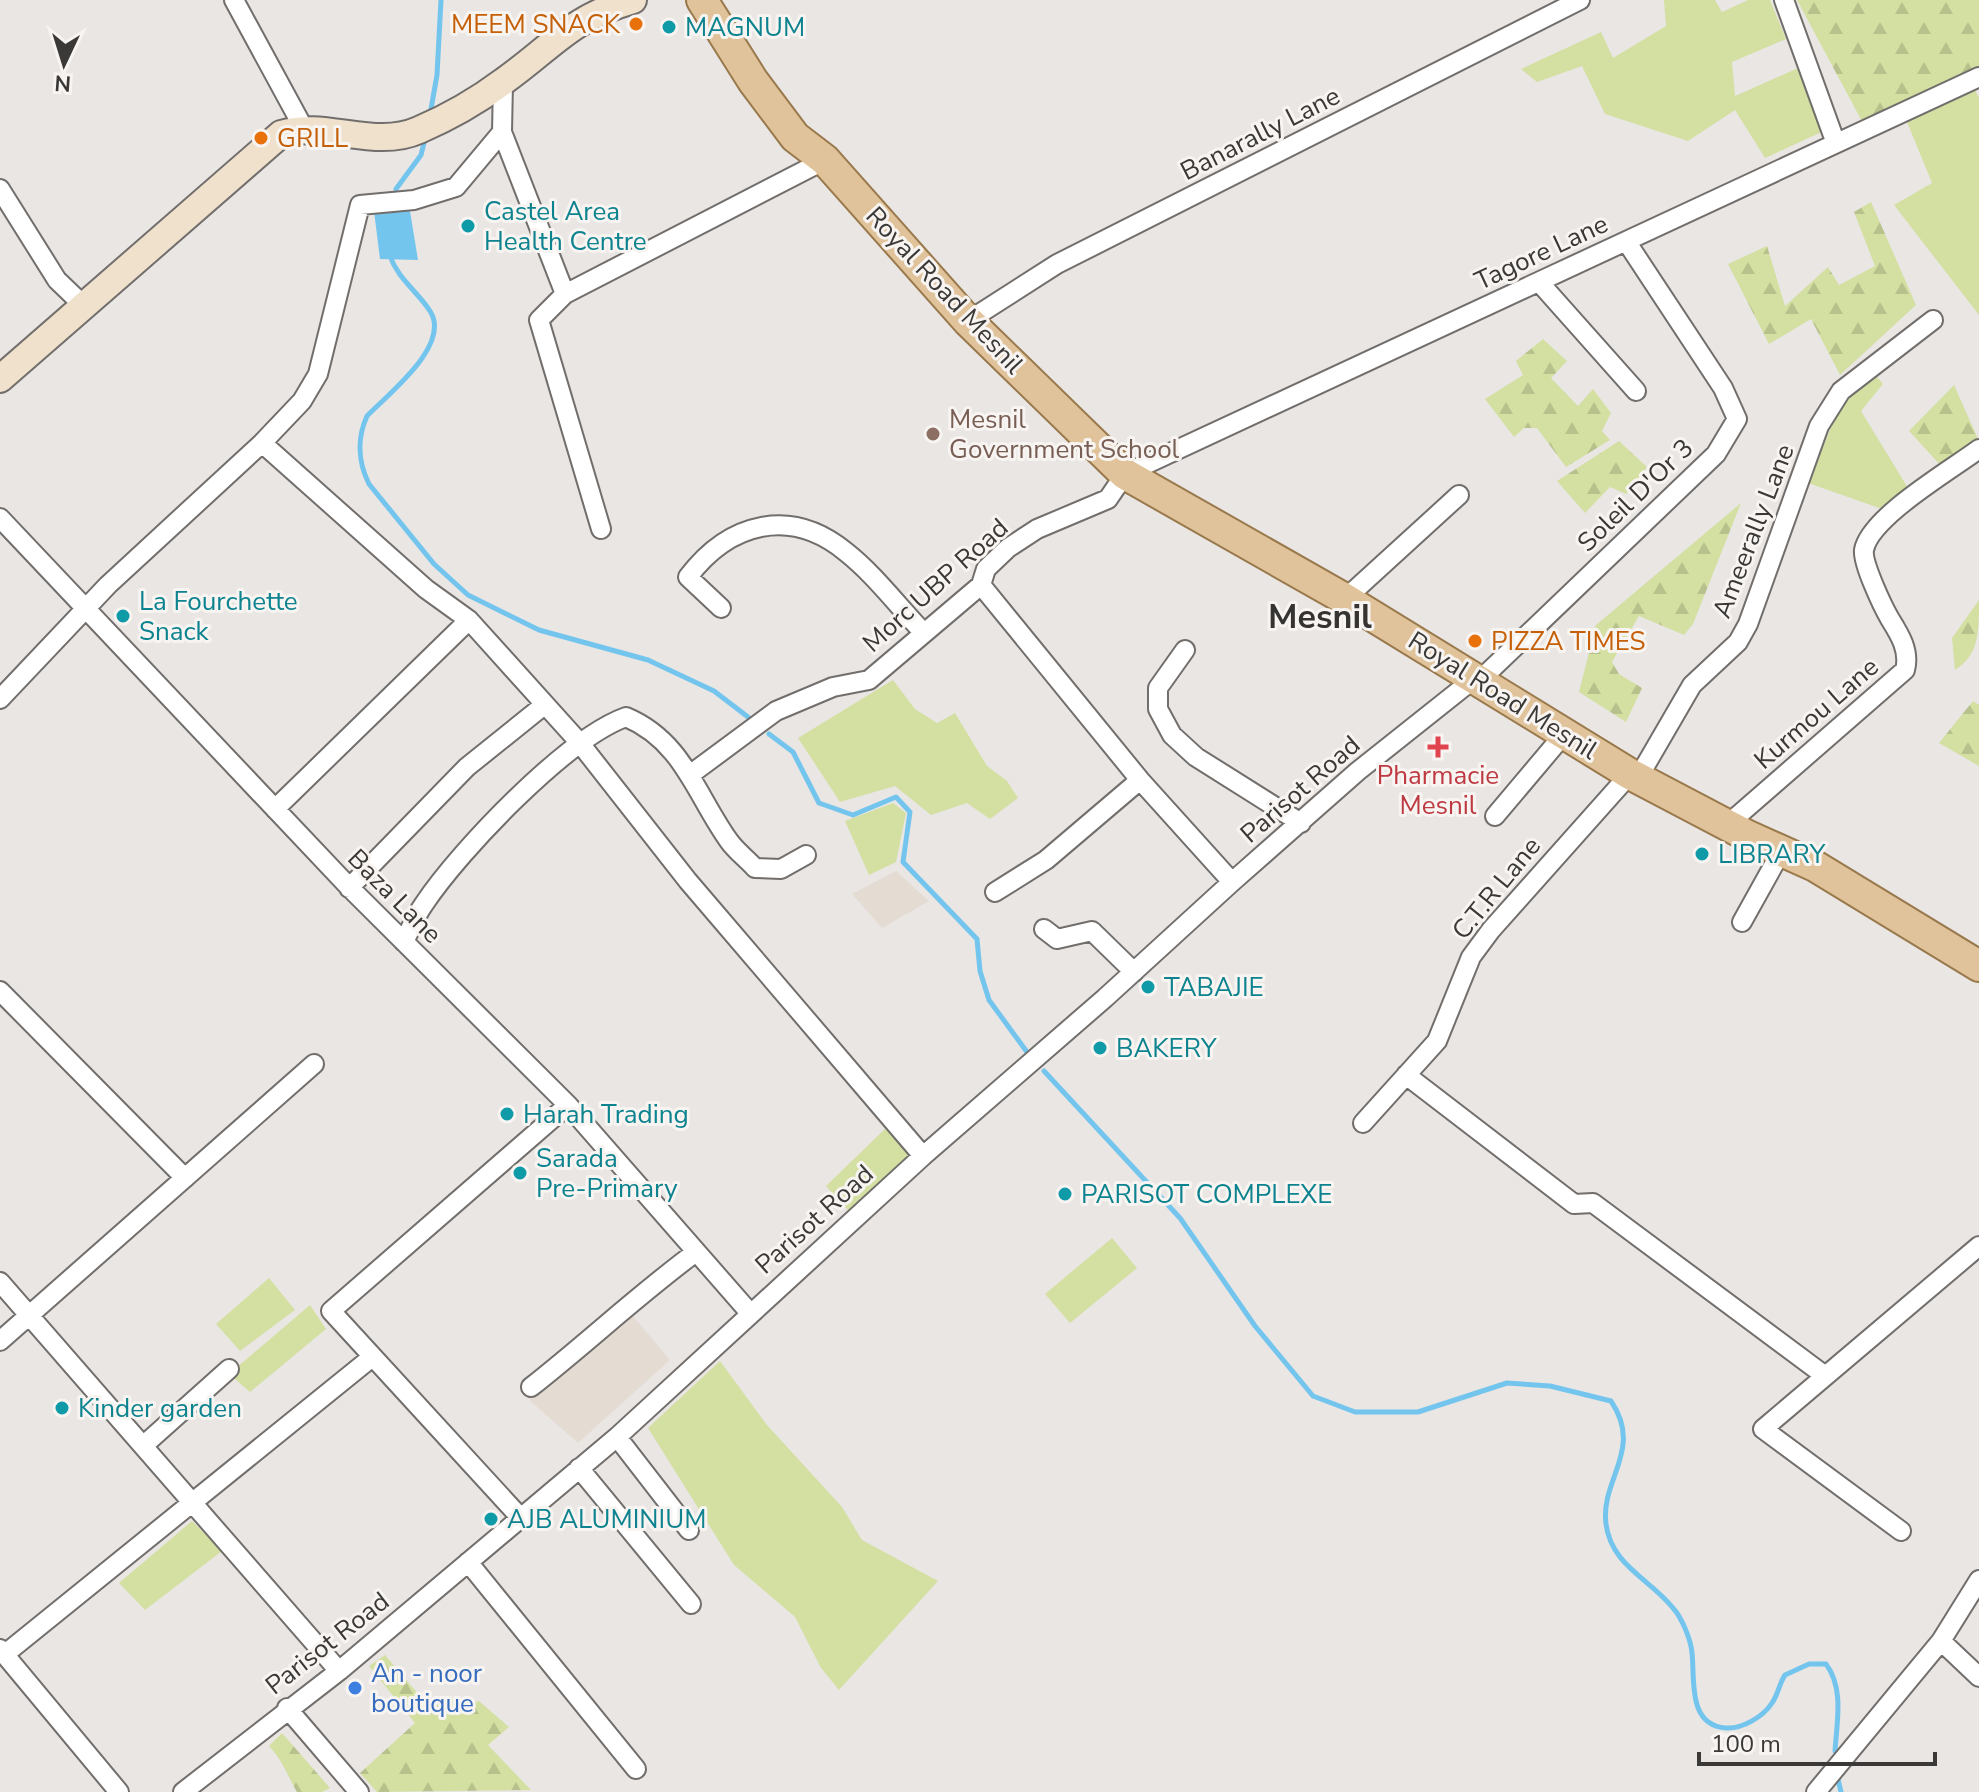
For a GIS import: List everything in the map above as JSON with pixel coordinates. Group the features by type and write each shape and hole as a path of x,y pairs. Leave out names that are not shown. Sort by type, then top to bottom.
{"main road":[{"name":"Royal Road Mesnil","path":"702,0 753,81 795,137 825,160 968,321 1125,474 1345,599 1634,776 1727,825 1815,866 1979,966"}],"street":[{"path":"234,0 303,127"},
{"path":"0,379 268,142 303,127 363,138 417,132 503,82 566,29 609,7 633,0"},
{"name":"Banarally Lane","path":"968,321 1057,264 1580,0"},
{"path":"1784,0 1835,141"},
{"name":"Tagore Lane","path":"1125,474 1835,141 1979,77"},
{"path":"503,82 502,132 565,294"},
{"path":"0,699 85,608 262,443 302,401 318,374 363,202 414,200 456,187 502,132"},
{"path":"601,529 539,320 565,294 825,160"},
{"path":"0,189 57,280 84,306"},
{"name":"Soleil D'Or 3","path":"1477,679 1716,454 1737,419 1723,388 1626,241"},
{"path":"1539,282 1636,391"},
{"name":"Ameerally Lane","path":"1634,776 1692,685 1738,642 1748,624 1819,426 1841,391 1933,320"},
{"path":"262,443 426,589 469,620 543,706 579,742 688,881 923,1156"},
{"name":"Kurmou Lane","path":"1727,825 1905,670 1908,659 1902,638 1884,609 1863,553 1869,535 1888,516 1979,449"},
{"name":"Morc UBP Road","path":"691,774 776,711 833,687 869,680 981,585 986,569 1008,548 1037,529 1108,499 1125,474"},
{"path":"1345,599 1459,495"},
{"name":"Baza Lane","path":"0,518 350,888 568,1105 750,1313"},
{"path":"721,608 688,577 700,561 736,533 774,523 817,533 847,552 923,632"},
{"path":"981,585 1140,780 1232,882"},
{"path":"275,809 469,620"},
{"path":"1185,650 1158,688 1161,720 1196,757 1301,823"},
{"name":"Parisot Road","path":"183,1792 287,1708 339,1671 519,1516 617,1437 923,1156 1232,882 1358,771 1477,679"},
{"path":"350,888 467,767 543,706"},
{"path":"404,942 423,905 458,863 579,742 605,725 626,717 651,728 691,774 729,842 755,868 781,869 806,855"},
{"path":"1495,816 1565,733"},
{"name":"C.T.R Lane","path":"1363,1123 1437,1041 1471,957 1491,930 1634,776"},
{"path":"995,892 1046,860 1140,780"},
{"path":"1742,922 1782,850"},
{"path":"1044,929 1057,939 1092,931 1134,972"},
{"path":"0,991 185,1178"},
{"path":"0,1341 314,1064"},
{"path":"1406,1075 1574,1204 1593,1203 1824,1375"},
{"path":"519,1516 331,1311 568,1105"},
{"path":"1901,1531 1763,1429 1979,1246"},
{"path":"531,1387 597,1329 696,1252"},
{"path":"0,1282 339,1671"},
{"path":"119,1792 2,1652 371,1358"},
{"path":"144,1445 229,1369"},
{"path":"617,1437 689,1530"},
{"path":"579,1468 691,1604"},
{"path":"468,1562 636,1769"},
{"path":"1816,1792 1941,1641 1979,1580"},
{"path":"1941,1641 1979,1677"},
{"path":"287,1708 359,1792"}],"shaded area":[{"path":"896,871 929,901 882,928 852,894"},
{"path":"626,1308 670,1360 578,1443 529,1400"}],"green space":[{"path":"1664,0 1715,0 1722,12 1748,0 1770,0 1786,39 1732,62 1735,96 1798,68 1824,131 1765,158 1735,110 1688,141 1605,114 1582,66 1537,82 1521,69 1601,32 1613,58 1666,26"},
{"path":"1797,0 1979,0 1979,76 1865,127"},
{"path":"1970,80 1979,98 1979,315 1894,205 1932,183 1907,122"},
{"path":"1871,202 1916,305 1840,375 1811,319 1769,344 1728,264 1767,246 1785,306 1828,267 1839,285 1875,266 1854,212"},
{"path":"1543,339 1567,361 1551,378 1578,406 1593,389 1611,413 1602,431 1610,440 1566,467 1537,428 1524,428 1514,437 1485,399 1523,375 1516,361"},
{"path":"1872,371 1883,384 1861,411 1911,493 1885,510 1808,483 1837,413"},
{"path":"1954,385 1979,441 1943,468 1909,431"},
{"path":"1619,441 1647,467 1626,494 1610,487 1585,513 1557,481"},
{"path":"1741,503 1693,624 1684,635 1639,616 1612,662 1619,674 1642,688 1626,722 1579,692 1596,625"},
{"path":"1979,600 1979,622 1973,650 1955,670 1952,638"},
{"path":"893,680 915,709 937,723 955,713 987,766 1007,781 1018,798 990,819 967,803 931,815 895,786 840,802 798,738"},
{"path":"1973,701 1979,705 1979,766 1939,743"},
{"path":"893,803 906,813 896,862 869,875 845,821"},
{"path":"887,1127 917,1156 849,1211 826,1186"},
{"path":"1112,1238 1137,1268 1070,1323 1045,1294"},
{"path":"269,1278 295,1310 240,1351 216,1324"},
{"path":"310,1305 326,1329 250,1392 229,1374"},
{"path":"720,1361 767,1425 842,1507 862,1540 938,1581 839,1690 821,1668 795,1617 734,1565 648,1428"},
{"path":"192,1521 222,1551 145,1610 119,1583"},
{"path":"385,1655 431,1709 450,1696 462,1706 479,1701 509,1727 488,1745 531,1790 377,1792 360,1773 415,1723 369,1666"},
{"path":"282,1733 330,1788 322,1792 297,1792 269,1746"}],"water":[{"path":"374,211 410,211 418,260 380,259"}],"waterway":[{"path":"431,109 437,75 441,0"},
{"path":"396,189 421,155 424,143"},
{"path":"390,256 430,311 434,324 432,339 415,368 367,416 360,450 369,484 434,564 468,595 539,630 648,660 714,691 748,717"},
{"path":"769,734 793,752 819,803 853,815 896,797 910,812 903,862 977,939 980,971 989,1000 1027,1052"},
{"path":"1044,1071 1180,1218 1255,1326 1313,1396 1355,1412 1418,1412 1507,1383 1550,1386 1611,1401 1620,1419 1623,1435 1619,1464 1606,1508 1609,1538 1623,1561 1664,1598 1683,1623 1691,1648 1699,1710 1713,1725 1732,1728 1745,1724 1768,1708 1785,1675 1809,1664 1826,1664 1832,1673 1837,1694 1835,1751"},
{"path":"1837,1775 1841,1792"}],"place":[{"name":"MEEM SNACK","path":"636,24"},
{"name":"MAGNUM","path":"669,27"},
{"name":"GRILL","path":"261,138"},
{"name":"Castel Area Health Centre","path":"468,226"},
{"name":"Mesnil Government School","path":"933,434"},
{"name":"La Fourchette Snack","path":"123,616"},
{"name":"PIZZA TIMES","path":"1475,641"},
{"name":"Pharmacie Mesnil","path":"1438,747"},
{"name":"LIBRARY","path":"1702,854"},
{"name":"TABAJIE","path":"1148,987"},
{"name":"BAKERY","path":"1100,1048"},
{"name":"Harah Trading","path":"507,1114"},
{"name":"Sarada Pre-Primary","path":"520,1173"},
{"name":"PARISOT COMPLEXE","path":"1065,1194"},
{"name":"Kinder garden","path":"62,1408"},
{"name":"AJB ALUMINIUM","path":"491,1519"},
{"name":"An - noor boutique","path":"355,1688"}],"district":[{"name":"Mesnil","path":"1320,616"}]}
